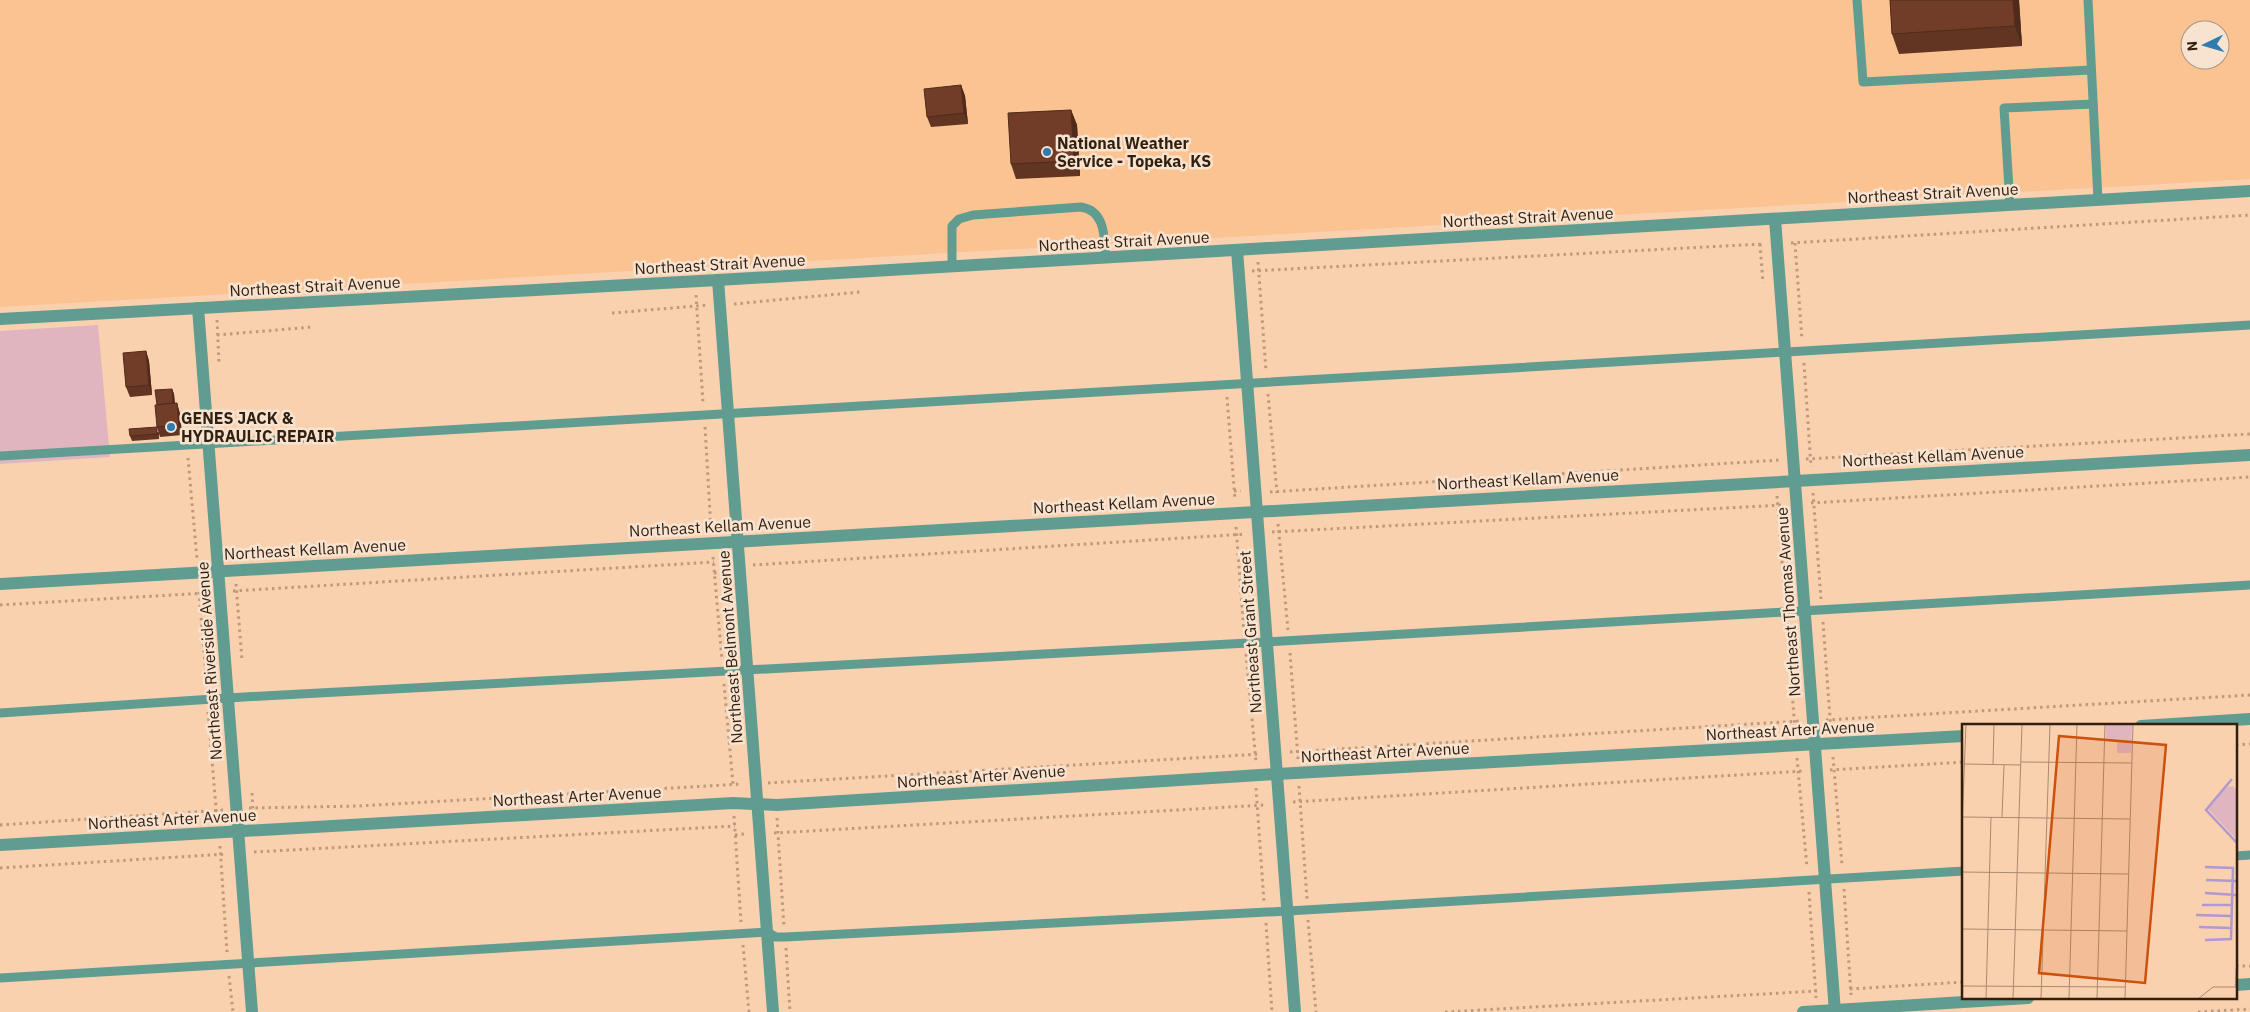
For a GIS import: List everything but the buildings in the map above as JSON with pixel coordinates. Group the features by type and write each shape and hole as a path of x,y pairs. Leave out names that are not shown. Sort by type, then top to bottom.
{"street":[{"name":"Northeast Strait Avenue","path":"0,319 952,267 2250,191"},
{"name":"Northeast Thomas Avenue","path":"1775,219 1835,1011"},
{"name":"Northeast Grant Street","path":"1237,250 1295,1012"},
{"name":"Northeast Belmont Avenue","path":"718,280 773,1012"},
{"name":"Northeast Riverside Avenue","path":"198,308 252,1012"},
{"name":"Northeast Kellam Avenue","path":"0,584 2250,455"},
{"path":"2172,724 2250,719"},
{"name":"Northeast Arter Avenue","path":"0,845 733,803 777,805 1256,775 1962,736"},
{"path":"1803,1012 1996,1000"}],"lane":[{"path":"1857,0 1863,82 2091,70"},
{"path":"2088,0 2098,200"},
{"path":"2010,205 2004,108 2093,104"},
{"path":"952,267 952,226 959,219 974,215 1081,207 1090,209 1098,215 1103,224 1106,258"},
{"path":"0,456 1226,383 2250,325"},
{"path":"0,713 207,699 1267,642 2250,585"},
{"path":"0,978 742,933 767,932 776,937 785,937 1288,911 1962,871"}],"path":[{"path":"1239,271 1777,244 2250,215"},
{"path":"1795,243 1852,1009"},
{"path":"695,281 714,573 733,785 735,835 749,1012"},
{"path":"218,335 312,327"},
{"path":"1226,383 1255,754 1256,805 1272,1012"},
{"path":"1234,491 1256,492 1794,459 2250,434"},
{"path":"187,444 233,1012"},
{"path":"714,573 740,572 753,564 1259,532 1797,504 2250,477"},
{"path":"0,605 714,562"},
{"path":"0,825 217,810 358,806 733,785 2250,695"},
{"path":"735,835 760,832 777,833 1279,804 1962,762"},
{"path":"777,805 777,833 790,1012"},
{"path":"0,868 240,852 735,826"},
{"path":"1445,1012 1962,982"},
{"path":"2198,1012 2250,1009"}],"shaded area":[{"path":"0,0 2250,0 2250,179 0,307"},
{"path":"98,325 110,457 0,464 0,331"}],"place":[{"name":"National Weather Service - Topeka, KS","path":"1047,152"},
{"name":"GENES JACK & HYDRAULIC REPAIR","path":"171,427"}]}
